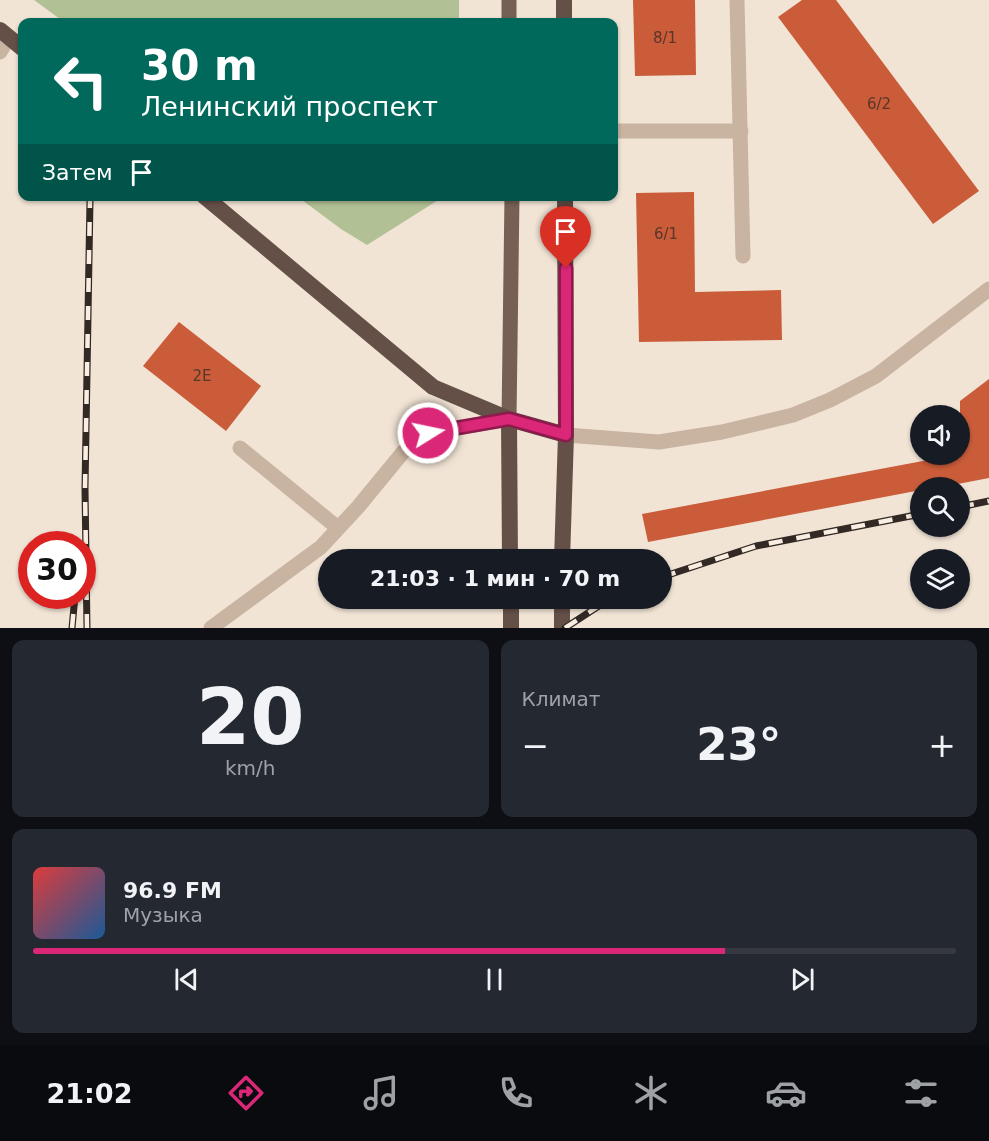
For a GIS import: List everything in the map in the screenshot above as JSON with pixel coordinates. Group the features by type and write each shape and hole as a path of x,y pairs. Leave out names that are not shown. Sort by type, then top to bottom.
{"highway":[{"path":"564,0 564,18"},
{"path":"4,33 18,45"},
{"path":"210,201 433,387 509,419 566,435"},
{"path":"562,549 566,435 565,201"},
{"path":"509,419 510,549"},
{"path":"511,609 511,628"},
{"path":"562,609 562,628"}],"main road":[{"path":"509,0 509,18"},
{"path":"509,419 512,201"}],"street":[{"path":"737,0 743,256"},
{"path":"0,52 4,33"},
{"path":"618,131 741,131"},
{"path":"566,435 659,442 722,432 793,415 830,400 876,376 989,289"},
{"path":"211,628 321,547 404,451 428,433 509,419"},
{"path":"240,448 338,528"}],"green space":[{"path":"34,0 459,0 459,18 59,18"},
{"path":"303,201 437,201 367,245"}],"building":[{"path":"633,0 695,0 696,75 635,76"},
{"path":"802,0 836,0 979,191 933,224 778,17"},
{"path":"694,192 695,292 781,290 782,340 639,342 636,193"},
{"path":"179,322 261,386 226,431 143,366"},
{"path":"989,379 989,478 970,482 970,477 910,477 910,492 648,542 642,514 910,463 970,465 970,405 960,405 960,401"}],"railway":[{"path":"87,628 85,488 90,201"},
{"path":"970,505 989,501"},
{"path":"672,574 756,546 910,516"},
{"path":"72,628 74,609"},
{"path":"565,628 594,609"}],"route":[{"path":"428,433 509,419 566,435 566,268"}]}
